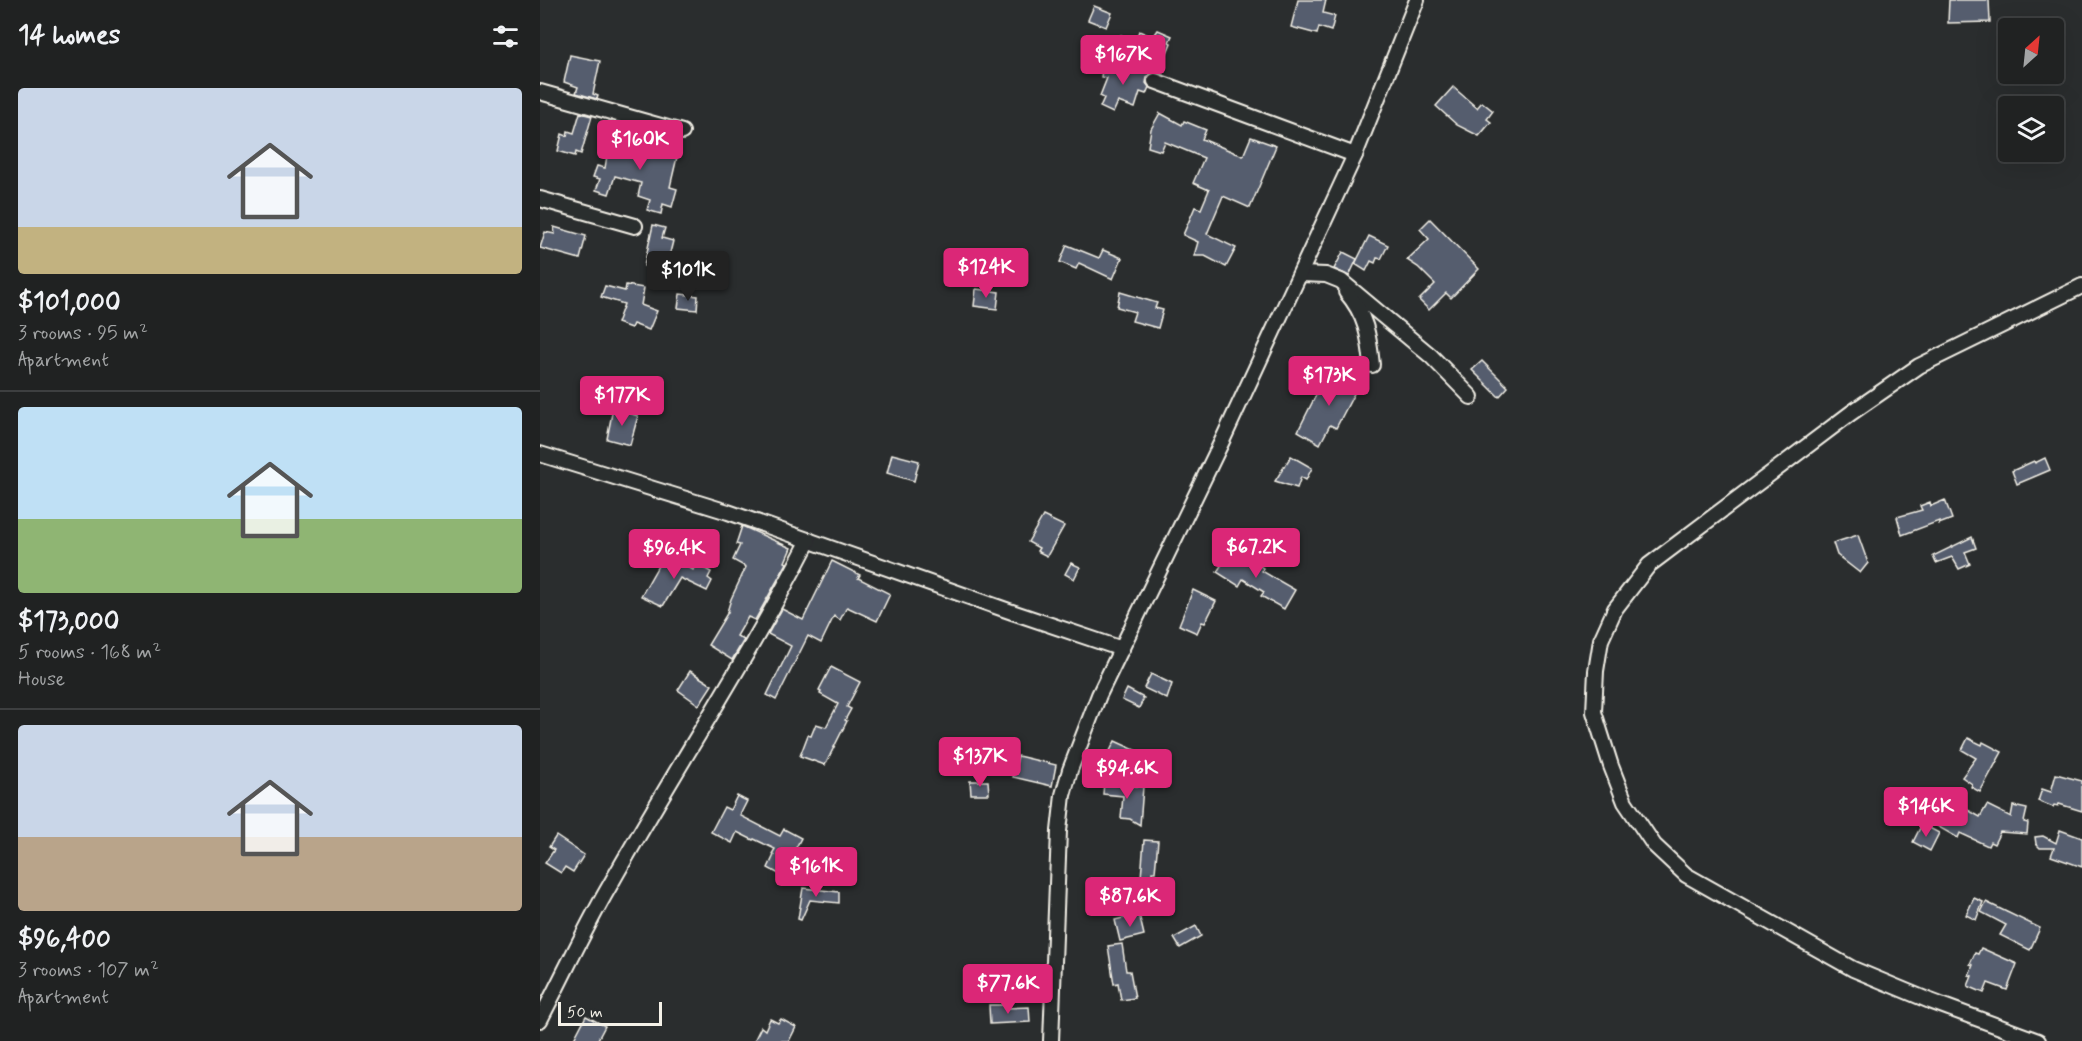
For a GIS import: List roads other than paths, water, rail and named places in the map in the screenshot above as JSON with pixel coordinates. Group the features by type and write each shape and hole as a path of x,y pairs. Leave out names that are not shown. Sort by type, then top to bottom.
{"street":[{"path":"1051,1041 1058,852 1063,795 1082,735 1301,274 1355,155 1417,0"},
{"path":"1155,81 1355,155"},
{"path":"540,92 682,132"},
{"path":"540,199 635,226"},
{"path":"1301,274 1326,275 1341,281 1431,356 1471,397"},
{"path":"1326,275 1340,285 1361,314 1369,335 1372,366"},
{"path":"2038,1041 1930,1001 1853,969 1686,875 1654,845 1624,802 1594,712 1596,671 1601,640 1615,609 1649,565 1851,413 1918,366 2082,286"},
{"path":"540,454 728,512 1122,649"},
{"path":"540,1020 607,889 747,654 809,540"}]}
